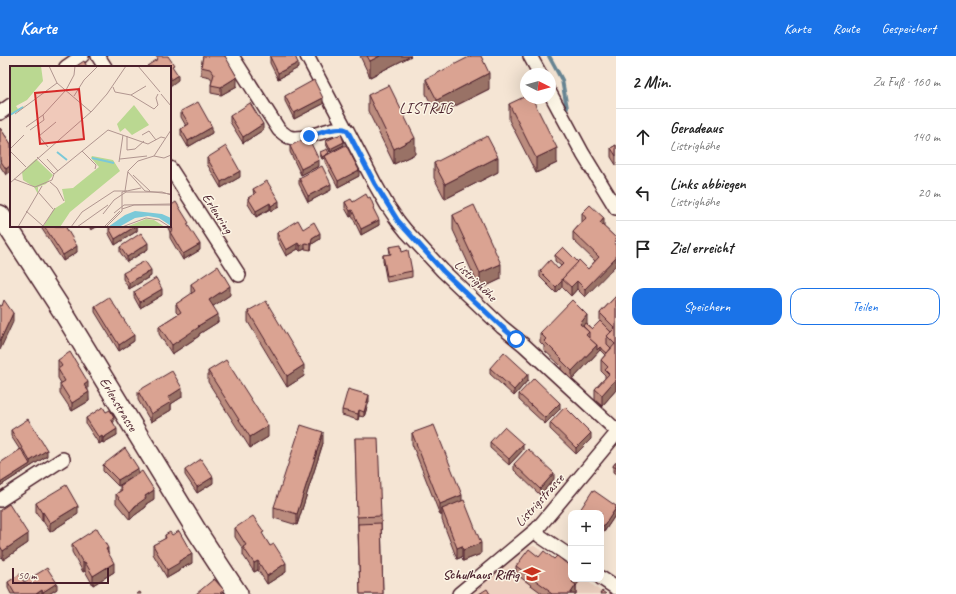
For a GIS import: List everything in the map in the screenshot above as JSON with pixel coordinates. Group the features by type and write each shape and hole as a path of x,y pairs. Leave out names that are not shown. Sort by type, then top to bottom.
{"street":[{"path":"67,66 82,56"},
{"path":"98,56 104,66"},
{"path":"232,56 279,130 289,137 298,138 338,128 345,128"},
{"name":"Listrighöhe","path":"308,56 375,184 387,205 406,231 443,271 486,312 616,430"},
{"path":"530,56 537,68"},
{"path":"556,104 586,159 616,208"},
{"path":"0,113 10,106"},
{"name":"Erlenring","path":"171,170 239,275"},
{"name":"Erlenstrasse","path":"0,215 63,312 198,533 238,594"},
{"name":"Listrigstrasse","path":"459,594 537,529 616,434"},
{"path":"0,500 63,459"},
{"path":"537,529 540,536 568,555"},
{"path":"604,580 616,588"}],"shaded area":[{"name":"Schulhaus Riffig","path":"534,546 568,567 568,582 589,582 604,594 469,594 524,548"}],"building":[{"path":"156,56 168,56 178,75 171,79 171,66 147,66 158,59"},
{"path":"203,56 225,56 237,77 221,87 211,85 214,74 210,69 201,67"},
{"path":"295,56 298,63 278,73 270,57"},
{"path":"367,56 380,56 370,61"},
{"path":"471,56 481,56 489,73 437,100 426,79"},
{"path":"84,61 86,66 76,66"},
{"path":"314,80 323,98 294,113 285,96"},
{"path":"389,85 415,138 394,149 368,95"},
{"path":"520,99 520,104 535,104 557,148 536,158 509,104"},
{"path":"198,102 212,127 188,141 181,129 189,124 181,111"},
{"path":"250,103 263,124 243,137 230,116"},
{"path":"0,128 10,143 10,166 6,169 0,160"},
{"path":"341,134 344,142 330,149 326,141"},
{"path":"487,136 498,157 445,184 434,163"},
{"path":"308,137 319,160 301,169 290,146"},
{"path":"346,145 359,170 338,181 325,156"},
{"path":"616,145 616,156 611,148"},
{"path":"226,146 240,171 221,182 207,158"},
{"path":"327,149 329,153 322,157 320,152"},
{"path":"322,166 331,184 308,196 299,178"},
{"path":"267,181 279,201 271,206 270,203 256,211 248,198 256,193 253,189"},
{"path":"366,194 368,198 370,197 374,207 373,208 379,220 361,229 352,210 350,211 345,202 351,199 353,202"},
{"path":"176,202 189,223 187,224 200,244 183,254 170,232 173,230 171,227 171,205"},
{"path":"474,205 501,264 480,273 453,215"},
{"path":"590,205 604,218 600,223 616,238 614,243 616,246 616,257 585,289 577,281 571,287 562,279 579,260 588,269 599,257 573,232 586,218 582,213"},
{"path":"298,220 303,229 314,222 320,233 312,238 311,244 305,243 300,246 298,243 286,250 277,233"},
{"path":"45,227 66,227 77,246 63,255"},
{"path":"110,227 134,227 115,239 109,228"},
{"path":"141,233 148,243 127,257 120,247"},
{"path":"401,245 402,252 408,250 412,271 387,276 383,255 391,254 389,247"},
{"path":"563,247 578,262 556,287 540,271 550,260 558,269 564,263 555,255"},
{"path":"145,261 151,270 129,283 123,273"},
{"path":"218,266 230,286 209,300 218,314 198,326 199,327 172,345 159,326 181,312 176,304 195,291 191,284"},
{"path":"156,278 162,289 140,302 134,292"},
{"path":"616,296 616,379 602,395 595,389 609,374 605,370 608,367 601,360 615,344 607,336 615,328 600,313"},
{"path":"109,297 134,335 119,345 95,306"},
{"path":"4,300 13,313 0,341 0,305 2,306"},
{"path":"572,300 587,315 580,324 589,332 586,335 597,345 572,371 544,341 546,339 540,333"},
{"path":"266,301 304,365 287,376 248,311"},
{"path":"600,321 611,332 607,336 607,344 611,348 607,353 600,347 597,350 597,345 589,338 589,332 583,326 585,323 592,329"},
{"path":"70,352 88,382 84,385 89,392 72,403 60,384 65,381 58,369 62,366 58,360"},
{"path":"504,352 528,374 514,390 490,368"},
{"path":"226,360 268,426 250,437 208,371"},
{"path":"172,371 182,388 168,397 171,402 151,414 138,391"},
{"path":"534,378 560,403 545,418 519,394"},
{"path":"348,389 369,395 364,412 359,410 358,414 342,410"},
{"path":"103,407 106,412 110,410 114,417 111,419 117,429 103,438 102,436 99,438 86,418"},
{"path":"565,407 591,433 576,448 550,423"},
{"path":"28,419 47,450 30,461 11,430"},
{"path":"301,425 323,432 297,514 274,507"},
{"path":"434,425 462,495 440,504 412,433"},
{"path":"504,427 523,444 509,459 490,442"},
{"path":"355,438 378,438 381,516 357,517"},
{"path":"125,448 138,468 118,480 103,465"},
{"path":"21,449 30,464 0,483 0,463"},
{"path":"528,449 554,473 540,489 514,464"},
{"path":"201,459 213,477 197,487 185,470"},
{"path":"142,471 154,490 145,496 146,498 135,506 130,512 116,494 122,490 120,486"},
{"path":"66,485 78,506 50,523 36,503"},
{"path":"593,490 616,506 604,526 604,510 580,510"},
{"path":"464,500 481,543 463,550 462,546 457,548 442,509"},
{"path":"9,504 28,534 3,551 0,546 0,510"},
{"path":"253,516 264,532 262,533 270,546 274,544 286,563 267,576 258,561 254,563 243,547 246,545 235,528"},
{"path":"381,523 383,594 360,594 358,524"},
{"path":"97,528 114,563 93,576 85,562 83,563 72,544"},
{"path":"179,531 192,554 167,570 153,545 166,538 165,535 170,532 172,535"},
{"path":"529,549 539,557 544,551 554,559 557,556 568,565 568,582 572,582 576,585 570,594 552,594 548,591 549,590 516,566"},
{"path":"47,568 57,583 43,592 42,590 36,594 15,594 8,582 20,574 24,582"},
{"path":"214,579 224,590 219,594 196,594"},
{"path":"487,589 490,594 479,594"}],"waterway":[{"path":"549,56 562,80 567,108"}],"place":[{"name":"Schulhaus Riffig","path":"532,574"}],"district":[{"name":"LISTRIG","path":"426,108"}],"route":[{"path":"309,136 338,128 345,128 349,132 375,184 398,221 443,271 516,339"}]}
